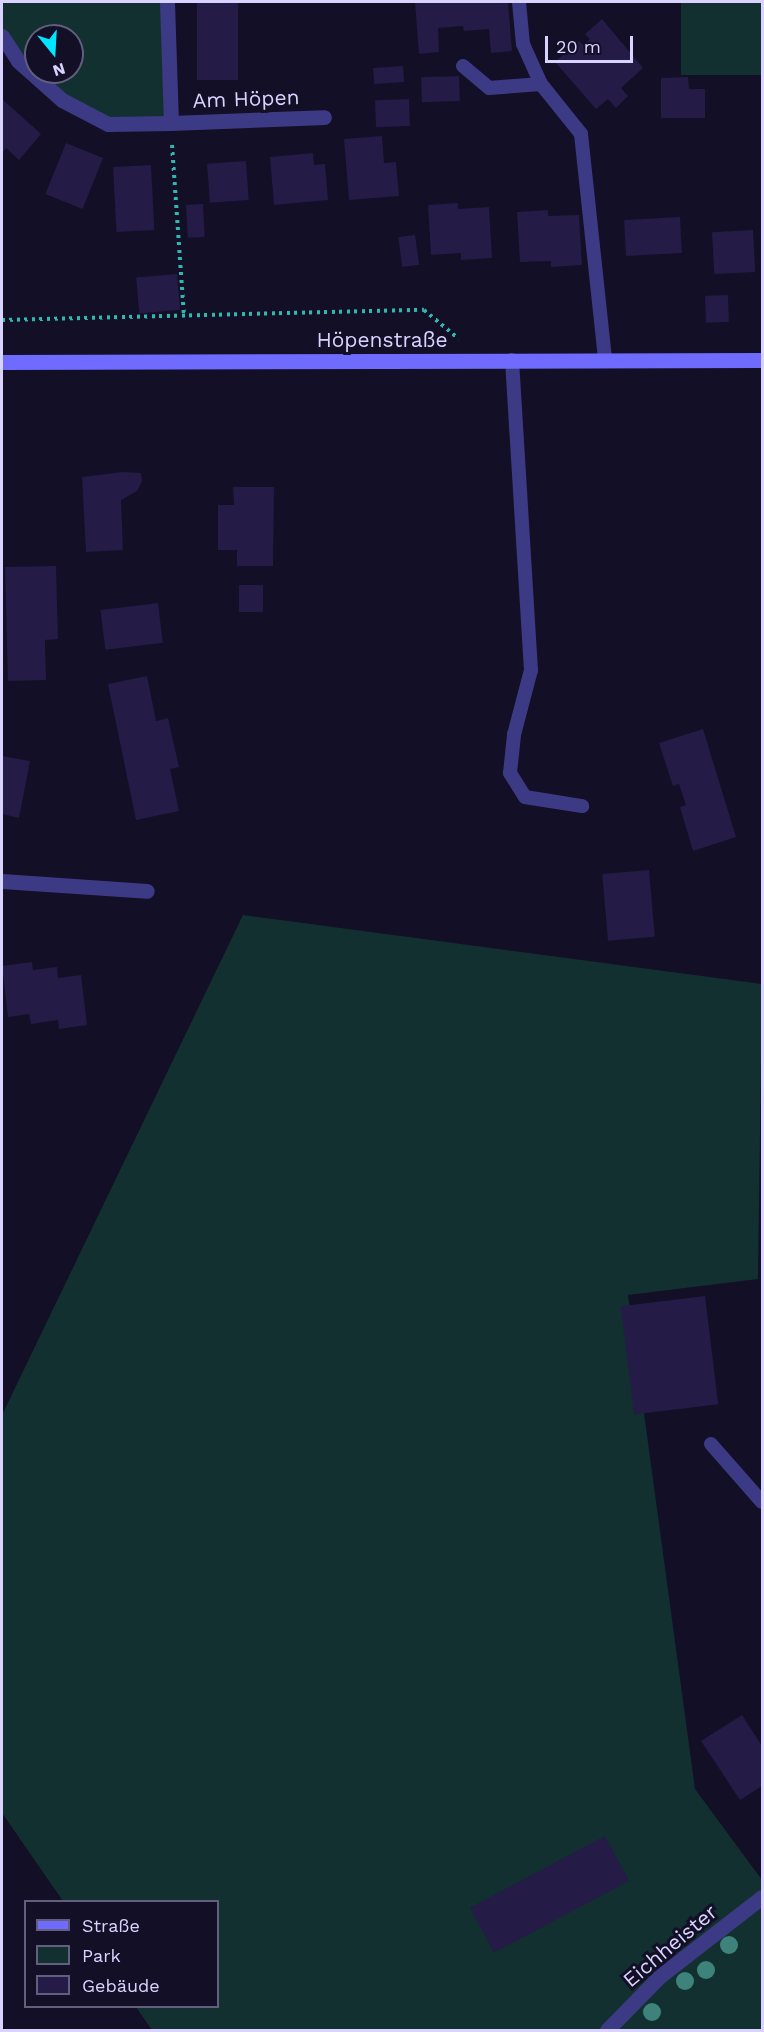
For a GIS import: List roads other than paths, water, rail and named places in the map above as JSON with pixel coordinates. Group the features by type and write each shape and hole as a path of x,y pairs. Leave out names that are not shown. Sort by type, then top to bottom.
{"main road":[{"name":"Höpenstraße","path":"2,362 762,360"}],"street":[{"name":"Am Höpen","path":"166,2 171,123"},
{"name":"Am Höpen","path":"2,36 18,62 62,100 108,124 324,117"},
{"path":"2,881 147,891"},
{"name":"Eichheister","path":"607,2031 660,1977 762,1897"}],"lane":[{"path":"519,2 523,44 541,84 581,134 605,360"},
{"path":"463,66 489,88 541,84"},
{"path":"512,360 531,670 514,735 510,774 525,797 582,806"},
{"path":"711,1444 762,1502"}]}
